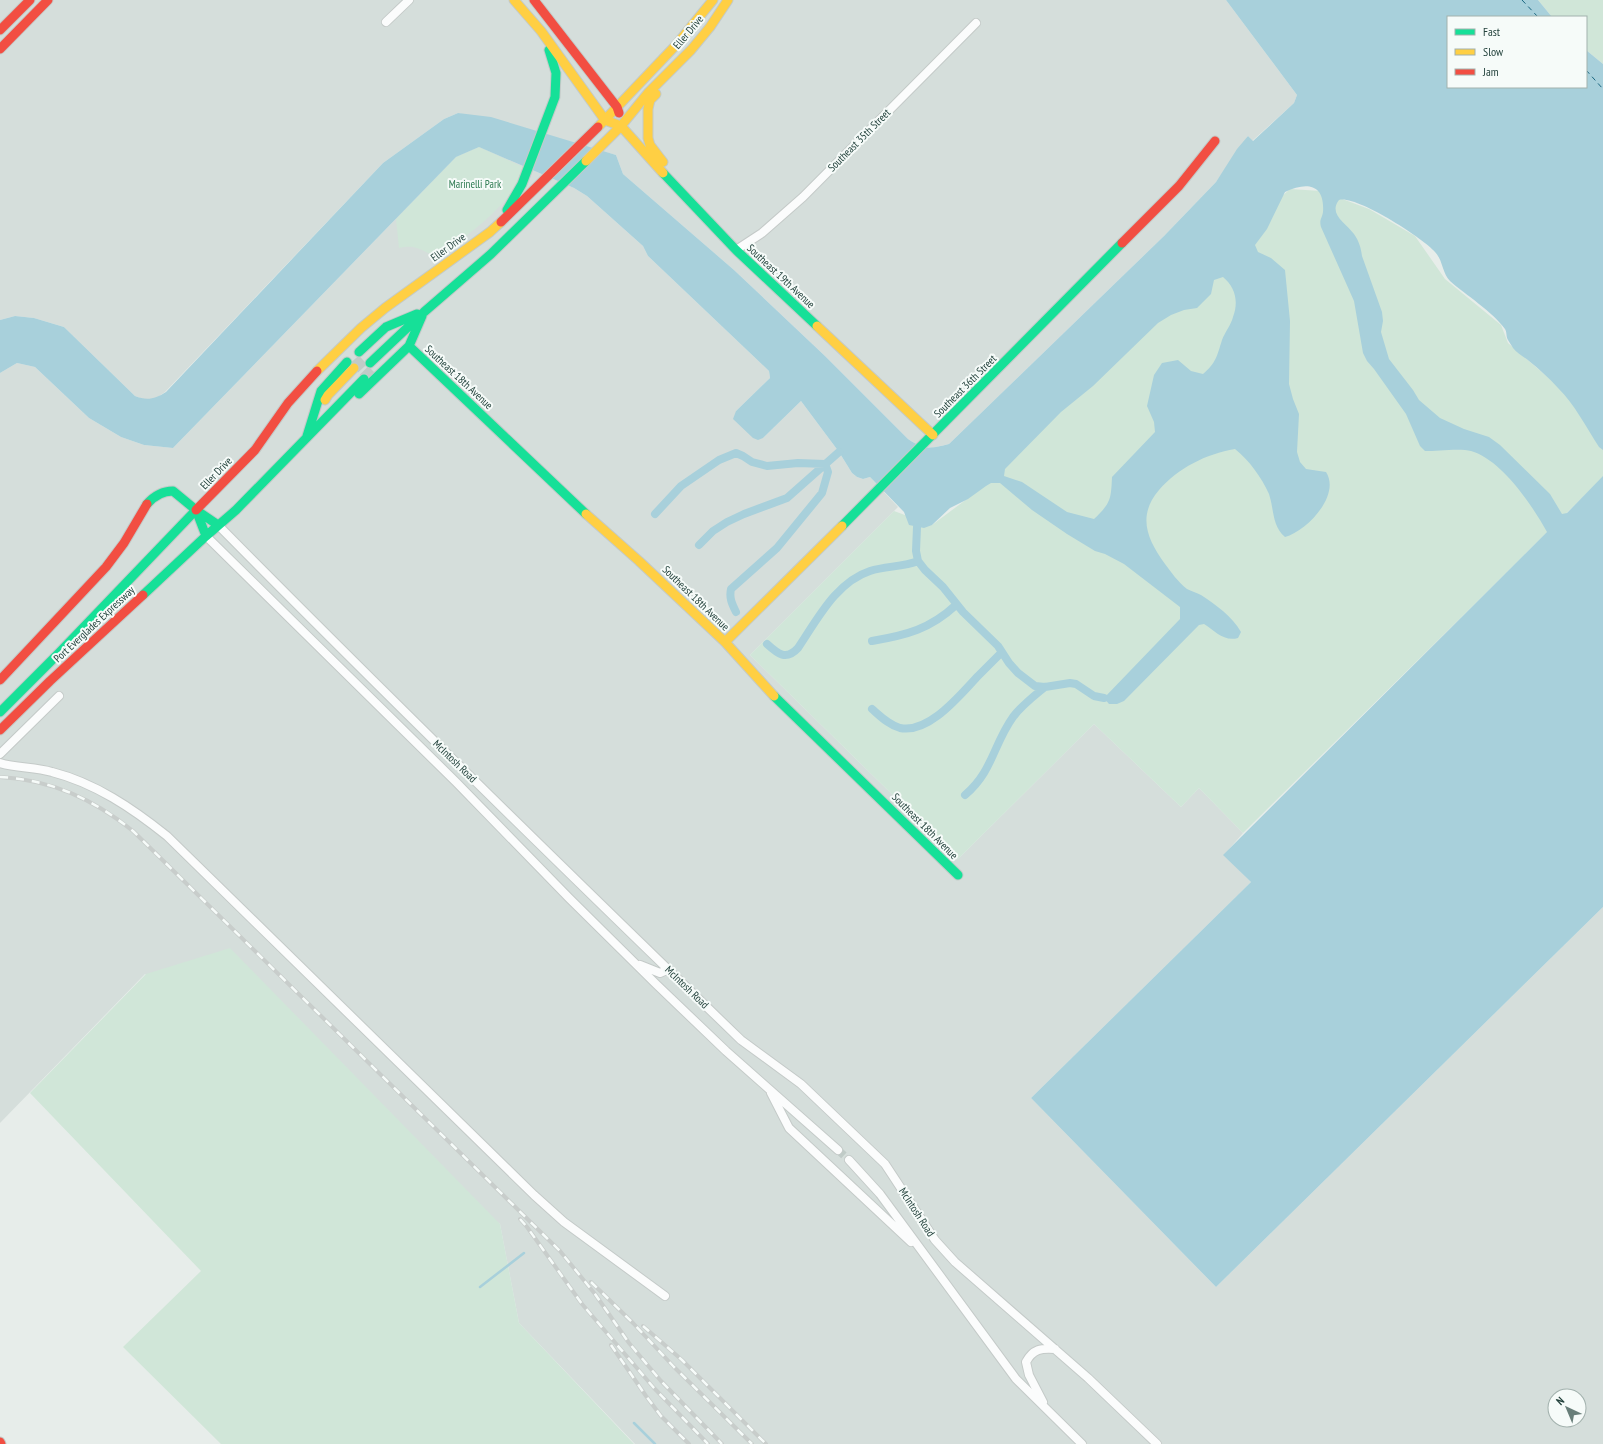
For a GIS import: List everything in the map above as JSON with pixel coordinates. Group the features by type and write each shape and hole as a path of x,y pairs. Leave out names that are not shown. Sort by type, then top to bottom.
{"main road":[{"path":"0,30 30,0"},
{"path":"0,49 48,0"},
{"path":"514,0 540,31 605,120"},
{"path":"534,0 617,107 621,126"},
{"name":"Eller Drive","path":"196,510 254,450 288,403 308,380 376,316 490,232 538,187 681,41 696,24 713,0"},
{"name":"Eller Drive","path":"424,312 386,327 367,360 424,312 491,254 548,200 621,126 648,93 710,27 728,0"},
{"path":"491,254 490,232 514,199 527,173 555,97 557,76 555,64 540,31"},
{"path":"682,58 670,81 650,100 648,109 648,138 655,153 721,225 724,238"},
{"name":"Southeast 19th Avenue","path":"605,120 621,126 684,196 736,250 933,435"},
{"name":"Southeast 36th Street","path":"724,642 933,435 1179,186 1215,140"},
{"name":"Eller Drive","path":"206,536 236,510 307,439 371,384 409,346 424,312"},
{"path":"376,316 386,327"},
{"name":"Southeast 18th Avenue","path":"409,346 574,503 639,561 724,642 770,692 958,876"},
{"name":"Eller Drive","path":"356,371 335,399 307,439 321,391 356,371"},
{"path":"0,680 106,567 119,549 140,514 154,496 163,491 173,491 196,510 218,525"},
{"path":"196,510 206,536"},
{"name":"Port Everglades Expressway","path":"0,712 41,672 196,510"},
{"name":"Port Everglades Expressway","path":"0,730 50,681 206,536"}],"street":[{"path":"386,22 409,0"},
{"name":"Southeast 35th Street","path":"736,250 762,233 803,197 976,23"},
{"name":"McIntosh Road","path":"218,525 273,579 299,608 741,1040 801,1084 884,1164 935,1240 955,1262 1088,1378 1156,1444"},
{"name":"McIntosh Road","path":"206,536 456,782 569,898 726,1051 838,1150"},
{"path":"0,754 59,696"},
{"path":"0,763 52,772 90,786 129,808 167,836 534,1195 564,1222 665,1296"},
{"path":"636,963 660,973 669,969"},
{"name":"McIntosh Road","path":"767,1087 789,1128 924,1255"},
{"name":"McIntosh Road","path":"849,1160 880,1194 1016,1379 1082,1444"},
{"path":"1047,1409 1028,1375 1026,1362 1032,1353 1037,1350 1043,1348 1055,1349"}],"shaded area":[{"path":"0,0 1226,0 1297,95 1294,103 1252,141 1248,136 1216,182 1164,236 949,444 932,448 918,445 908,439 825,356 734,270 623,174 616,155 458,113 444,119 383,163 165,392 155,399 143,399 135,396 64,327 34,318 15,316 0,320"},
{"path":"479,147 574,188 587,196 643,246 648,256 769,371 770,378 736,411 763,438 801,401 839,452 852,473 863,479 870,477 898,507 750,655 958,859 1094,724 1181,807 1199,788 1243,833 1224,855 1251,882 1031,1098 1216,1287 1603,907 1603,1444 635,1444 519,1323 500,1224 145,974 0,1123 0,373 17,363 35,367 89,418 121,437 144,445 173,448 456,157"}],"green space":[{"path":"1538,0 1603,0 1603,64 1587,51 1587,16 1551,16"},
{"name":"Marinelli Park","path":"479,147 523,167 516,184 509,195 483,222 440,256 412,247 399,248 396,219 456,157"},
{"path":"1290,189 1321,191 1369,209 1415,236 1445,279 1501,325 1508,343 1565,392 1603,446 1603,477 1243,833 1199,788 1181,807 1094,724 958,859 750,655 894,511 932,525 979,490 1228,245"},
{"path":"230,948 500,1224 519,1323 634,1444 221,1444 123,1347 201,1271 30,1093 146,974"}],"water":[{"path":"1226,0 1538,0 1551,16 1447,16 1447,88 1587,88 1587,51 1603,64 1603,450 1599,447 1575,409 1564,395 1544,374 1513,348 1507,339 1505,329 1494,316 1447,278 1440,259 1435,252 1404,228 1359,204 1348,200 1339,200 1336,205 1336,210 1339,218 1354,234 1360,245 1362,256 1382,312 1383,321 1381,332 1389,359 1419,400 1440,418 1464,429 1489,437 1500,445 1550,494 1562,514 1567,513 1603,476 1603,907 1216,1287 1031,1098 1251,882 1223,855 1547,532 1525,497 1505,473 1483,456 1467,450 1425,451 1420,446 1406,414 1367,361 1363,353 1354,301 1321,227 1320,222 1323,212 1323,202 1321,195 1317,190 1313,187 1307,186 1285,192 1267,229 1255,245 1258,252 1271,258 1285,270 1290,321 1289,384 1299,414 1297,452 1300,462 1306,469 1326,472 1329,481 1329,491 1325,501 1312,520 1303,528 1285,537 1281,533 1276,523 1269,494 1263,482 1250,464 1235,449 1214,454 1193,463 1175,475 1159,490 1152,500 1146,518 1149,536 1153,546 1175,577 1187,589 1201,595 1218,607 1233,621 1241,632 1238,638 1233,639 1220,635 1204,624 1199,625 1124,701 1117,704 1109,704 1104,698 1180,619 1180,607 1124,564 1105,554 1095,551 1032,510 1000,483 991,483 968,499 950,508 932,525 924,528 909,525 904,512 870,477 863,479 852,473 839,452 801,401 763,438 758,440 753,438 733,419 736,411 770,378 769,371 648,256 643,246 587,196 574,188 479,147 456,157 173,448 144,445 121,437 89,418 35,367 17,363 0,373 0,320 15,316 34,318 64,327 135,396 147,399 155,398 166,392 383,163 444,119 458,113 491,117 616,155 623,174 734,270 825,356 908,439 923,447 937,447 949,444 1164,236 1216,182 1237,149 1248,136 1253,141 1294,103 1297,95","holes":["1223,277 1230,285 1236,300 1235,311 1213,363 1203,374 1191,371 1178,360 1162,363 1154,375 1147,406 1154,422 1155,432 1112,477 1109,500 1104,509 1094,519 1067,512 1022,482 1004,476 1005,469 1061,412 1093,386 1158,323 1171,315 1184,310 1197,308 1211,294 1214,280"]}],"waterway":[{"path":"699,545 713,531 727,522 787,498 839,452"},
{"path":"655,514 681,486 719,460 736,453 752,462 767,466 798,463 825,464 828,472 822,493 777,548 731,589 732,604 736,612"},
{"path":"917,527 916,551 918,561 943,587 963,612 998,646 1009,663 1018,673 1035,686 1045,687 1070,683 1076,684 1094,696 1104,698"},
{"path":"767,644 782,655 794,652 828,603 847,584 858,576 870,571 918,561"},
{"path":"872,641 917,630 937,620 956,605"},
{"path":"872,709 888,723 896,727 911,728 922,725 933,719 953,702 1002,652"},
{"path":"965,795 982,777 1006,727 1013,717 1024,705 1045,687"},
{"path":"480,1287 524,1253"},
{"path":"634,1423 655,1444"}],"ferry route":[{"path":"1522,0 1537,16"},
{"path":"1587,71 1603,89"}],"tunnel":[{"path":"354,368 365,358"},
{"path":"364,379 375,368"},
{"path":"838,1150 849,1160"}],"railway":[{"path":"0,777 37,782 71,793 103,809 133,831 560,1251 595,1294 629,1343 661,1381 722,1444"},
{"path":"520,1219 582,1304 654,1388 708,1444"},
{"path":"591,1282 752,1444"},
{"path":"643,1326 682,1360 766,1444"},
{"path":"611,1345 661,1416 689,1444"}],"traffic: fast":[{"path":"507,210 522,184 555,97 556,73 549,50"},
{"path":"370,363 424,312 491,254 586,161"},
{"path":"663,173 736,250 817,326"},
{"path":"842,526 1122,243"},
{"path":"359,352 386,327 417,314"},
{"path":"359,394 409,346 422,316"},
{"path":"409,346 586,514"},
{"path":"307,436 321,391 347,362"},
{"path":"196,510 206,536 236,510 364,379"},
{"path":"147,504 158,494 173,491 196,510 218,525"},
{"path":"0,712 59,653 196,510"},
{"path":"143,595 206,536"},
{"path":"774,696 958,875"}],"traffic: slow":[{"path":"514,0 541,31 605,120 621,126 663,173"},
{"path":"598,127 677,44 713,0"},
{"path":"586,161 621,126 648,93 691,50 710,27 728,0"},
{"path":"656,94 650,100 648,109 648,138 650,145 663,162"},
{"path":"317,371 361,328 385,308 490,232 501,222"},
{"path":"817,326 933,435"},
{"path":"325,400 354,368"},
{"path":"586,514 639,561 725,642 774,696"},
{"path":"725,642 842,526"}],"traffic: jam":[{"path":"0,30 30,0"},
{"path":"0,49 48,0"},
{"path":"534,0 617,107 619,113"},
{"path":"501,222 598,127"},
{"path":"1122,243 1179,186 1215,141"},
{"path":"196,510 255,450 288,403 317,371"},
{"path":"0,680 106,567 124,543 147,504"},
{"path":"0,730 50,681 143,595"}]}
